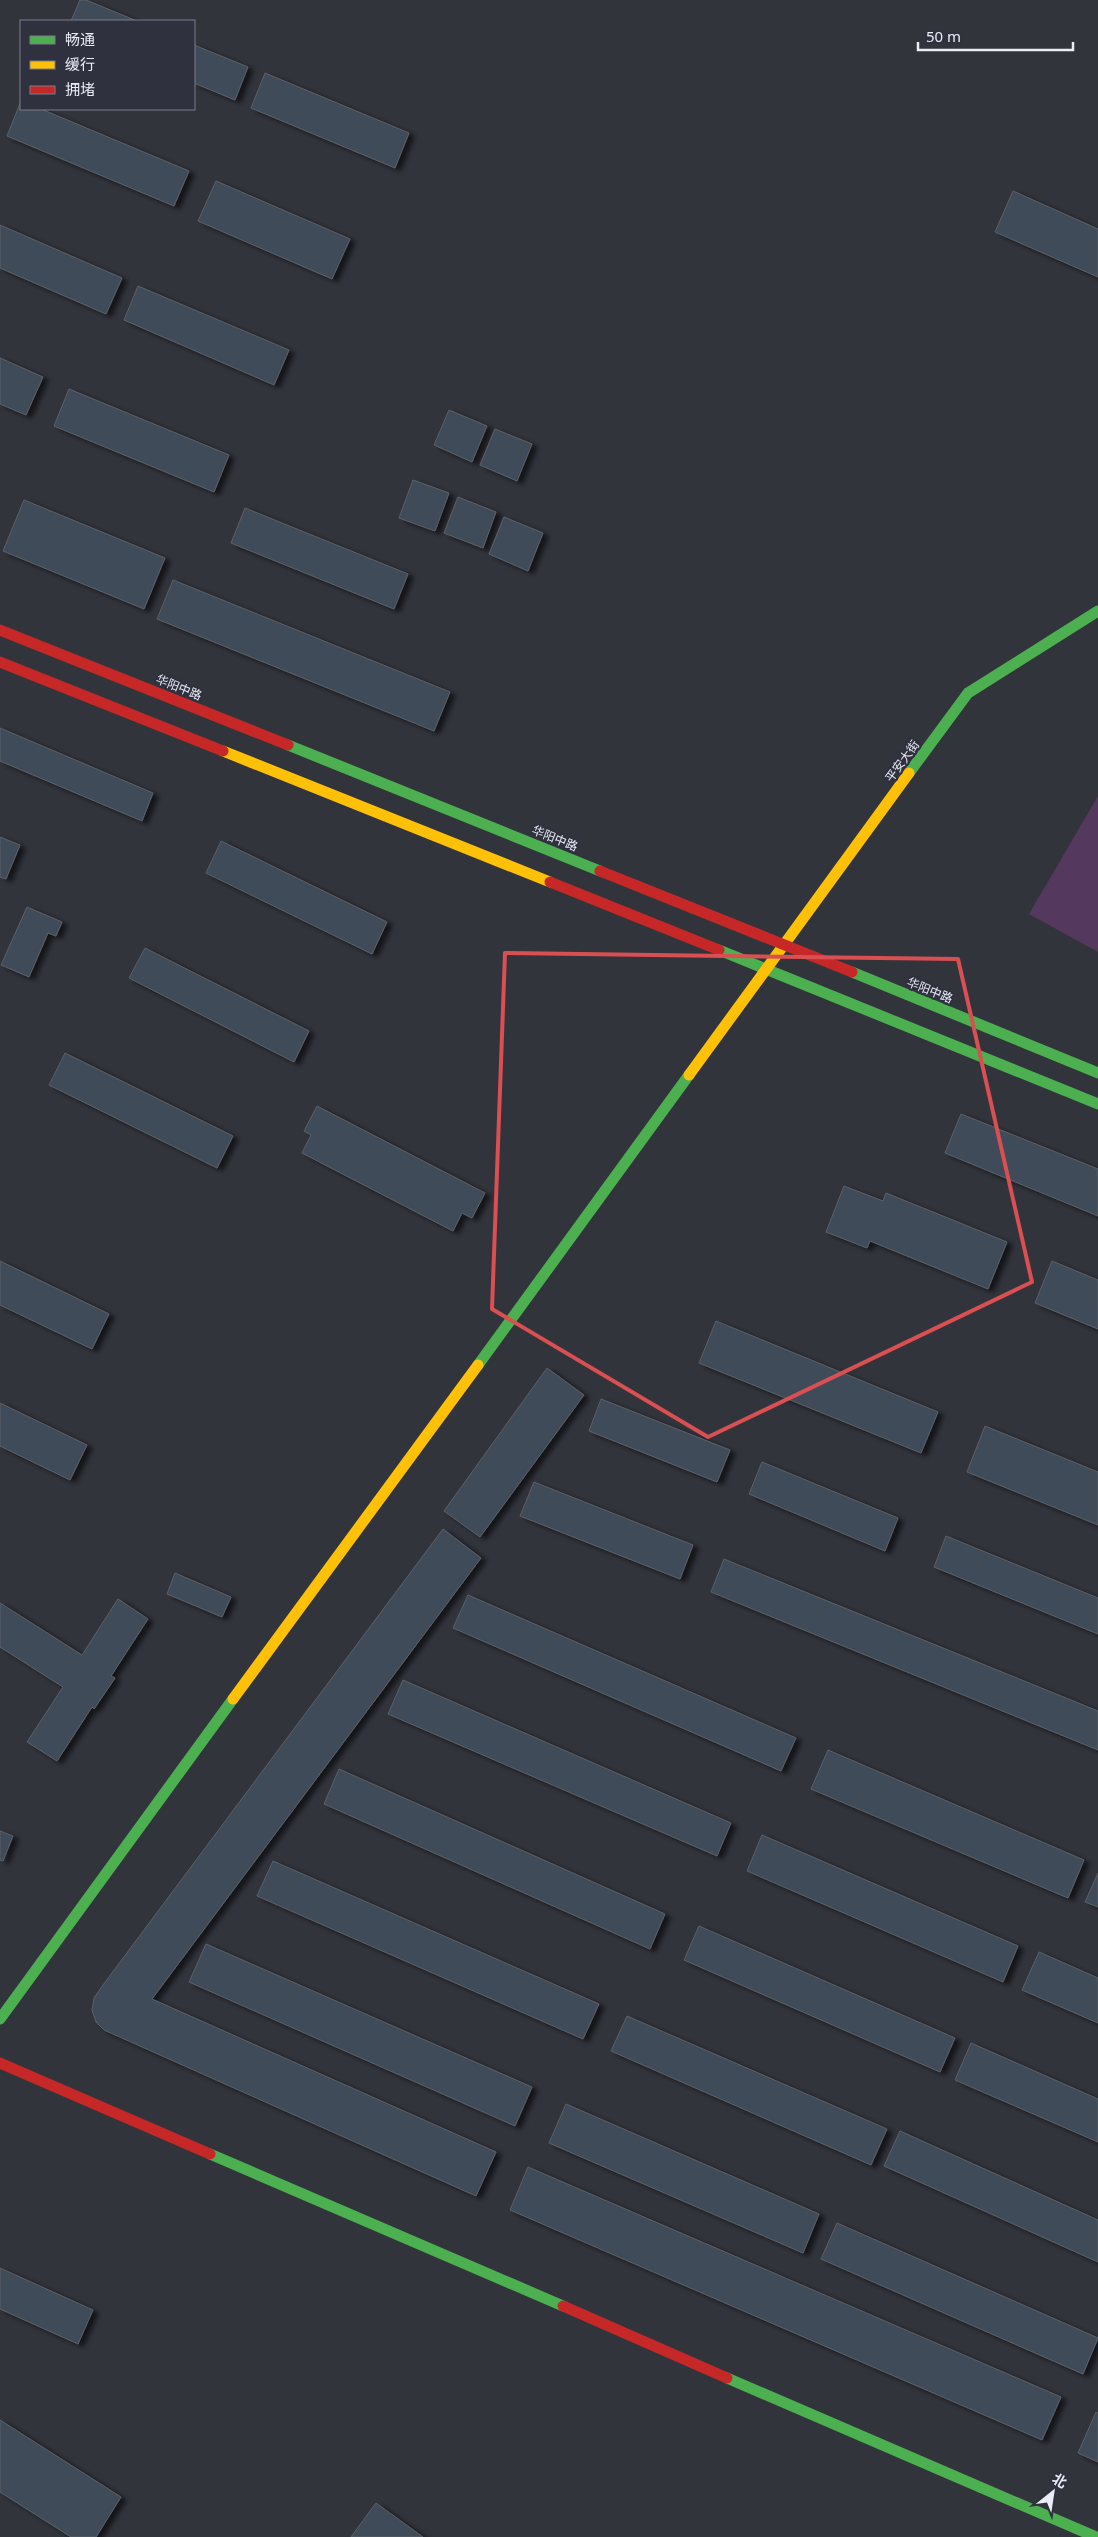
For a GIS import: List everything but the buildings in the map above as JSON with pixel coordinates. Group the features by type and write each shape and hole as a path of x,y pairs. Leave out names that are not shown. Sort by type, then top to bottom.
{"street":[{"name":"平安大街","path":"0,2019 786,945 968,693 1098,611"},
{"name":"华阳中路","path":"0,630 786,945 1098,1074"},
{"path":"0,662 768,969 1098,1104"},
{"path":"0,2063 1096,2537"}],"highlighted area":[{"path":"505,953 958,959 1032,1282 708,1437 492,1309"}],"shaded area":[{"path":"1098,796 1098,952 1029,914"}],"traffic: fast":[{"path":"909,773 968,693 1098,611"},
{"path":"288,745 600,871"},
{"path":"719,950 1098,1104"},
{"path":"852,972 1098,1073"},
{"path":"478,1365 689,1075"},
{"path":"0,2019 233,1699"},
{"path":"210,2154 563,2306"},
{"path":"727,2378 1096,2537"}],"traffic: slow":[{"path":"223,751 550,882"},
{"path":"689,1075 909,773"},
{"path":"233,1699 478,1365"}],"traffic: jam":[{"path":"0,630 288,745"},
{"path":"0,662 223,751"},
{"path":"600,871 852,972"},
{"path":"550,882 719,950"},
{"path":"0,2063 210,2154"},
{"path":"563,2306 727,2378"}]}
